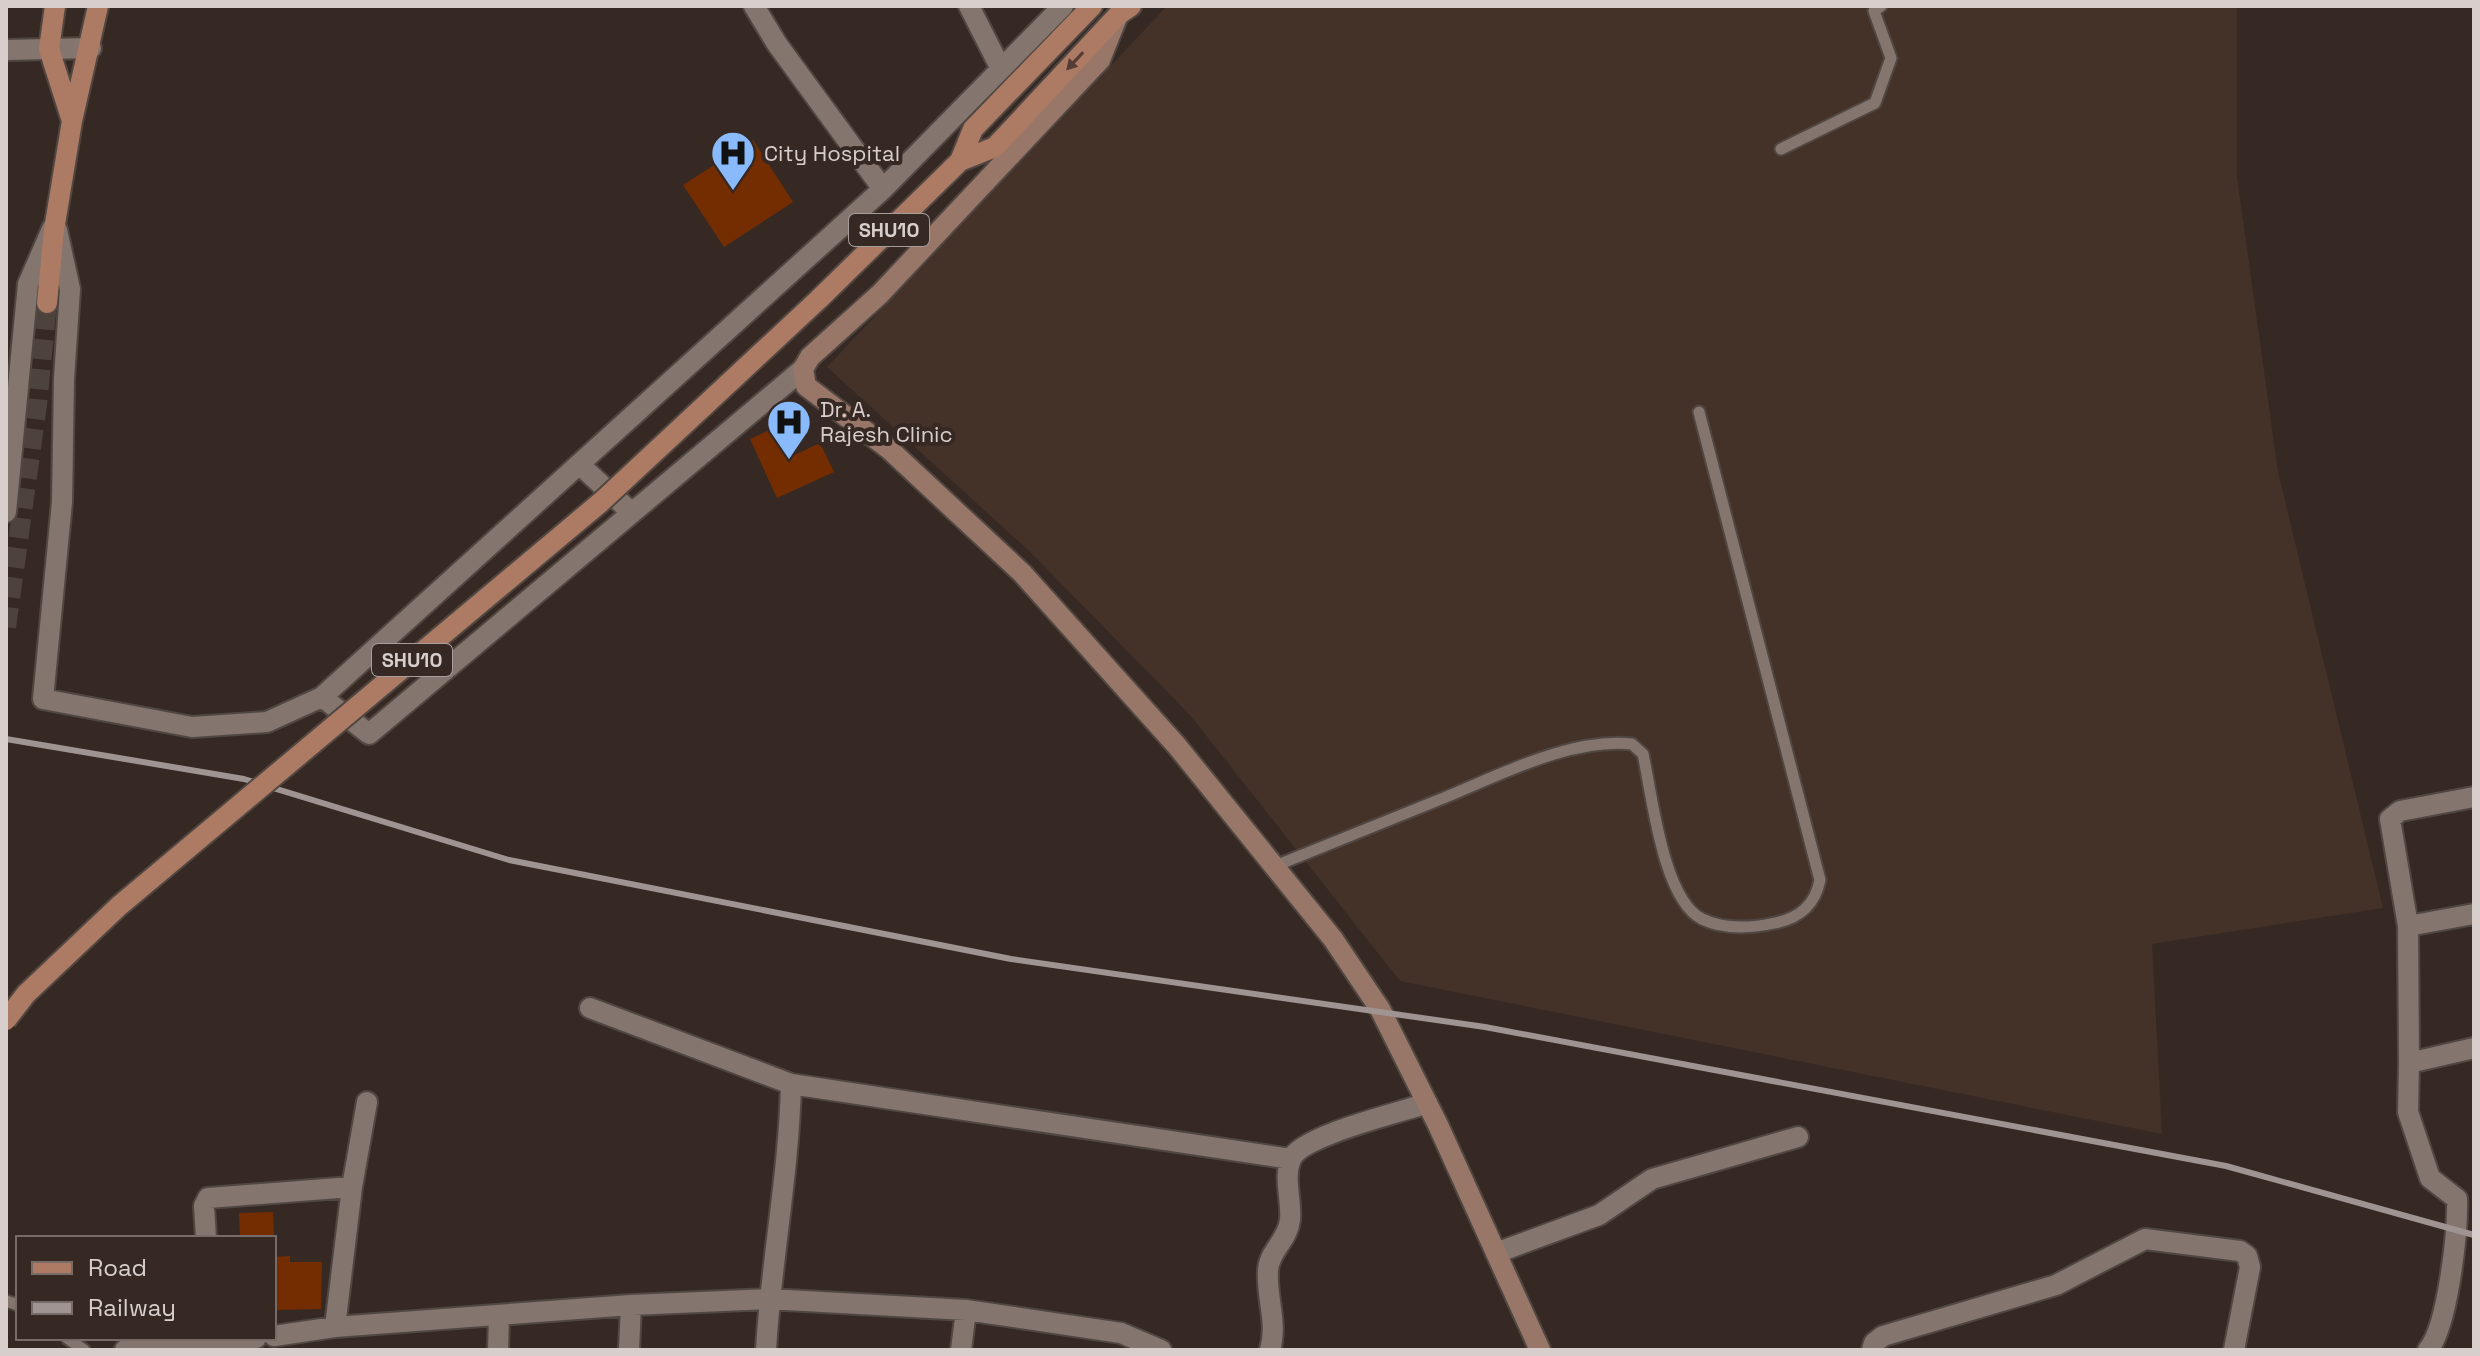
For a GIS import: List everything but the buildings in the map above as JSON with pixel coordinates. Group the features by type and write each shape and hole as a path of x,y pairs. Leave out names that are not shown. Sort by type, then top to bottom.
{"main road":[{"path":"55,6 49,49 72,121"},
{"path":"47,303 55,222 72,121 91,48 98,6"},
{"name":"SHU10","path":"960,161 973,129 1092,6"},
{"name":"SHU10","path":"6,1020 26,994 119,906 601,502 819,299 960,161 995,147 1124,10"}],"street":[{"path":"754,6 777,44 883,189"},
{"path":"969,6 1001,69"},
{"path":"55,222 70,289 64,379 62,502 43,699 192,727 267,722 322,697 883,189 1063,6"},
{"path":"322,697 369,734 803,369 810,357 880,294 1100,60 1124,10"},
{"path":"6,50 91,48"},
{"path":"6,512 28,284 55,222"},
{"path":"803,369 802,379 815,396 889,449 1022,573 1177,746 1333,939 1380,1009 1427,1103 1540,1350"},
{"path":"579,464 632,513"},
{"path":"2428,1350 2441,1319 2465,1201 2430,1178 2408,1112 2408,926 2390,819 2400,811 2474,797"},
{"path":"2408,926 2474,914"},
{"path":"590,1008 791,1084 1291,1159"},
{"path":"2409,1063 2474,1048"},
{"path":"766,1350 769,1299 790,1146 791,1084"},
{"path":"335,1327 352,1187 367,1102"},
{"path":"1270,1350 1275,1333 1268,1271 1271,1256 1287,1234 1290,1220 1288,1177 1291,1159 1310,1142 1427,1103"},
{"path":"1496,1253 1599,1215 1652,1179 1798,1137"},
{"path":"206,1236 204,1206 208,1198 352,1187"},
{"path":"1872,1350 1874,1343 1883,1336 2056,1285 2145,1239 2240,1251 2247,1256 2250,1267 2234,1350"},
{"path":"276,1336 302,1342 335,1327 631,1305 769,1299 966,1310 1121,1333 1161,1350"},
{"path":"629,1350 631,1305"},
{"path":"961,1350 966,1310"},
{"path":"498,1350 499,1315"},
{"path":"125,1350 234,1340"}],"lane":[{"path":"1781,149 1875,103 1891,58 1876,8"},
{"path":"1275,866 1504,774 1576,748 1616,742 1632,744 1643,754 1668,867 1680,895 1700,919 1732,927 1764,925 1790,920 1816,900 1820,880 1699,412"}],"shaded area":[{"path":"1167,6 2237,6 2237,177 2278,472 2383,908 2152,944 2162,1134 1400,981 1190,715 1028,550 827,367"}],"tunnel":[{"path":"6,627 37,405 47,303"}],"railway":[{"path":"6,739 244,779 509,860 1011,959 1485,1027 2226,1166 2474,1235"}],"place":[{"name":"City Hospital","path":"733,192"},
{"name":"Dr. A. Rajesh Clinic","path":"789,461"}]}
